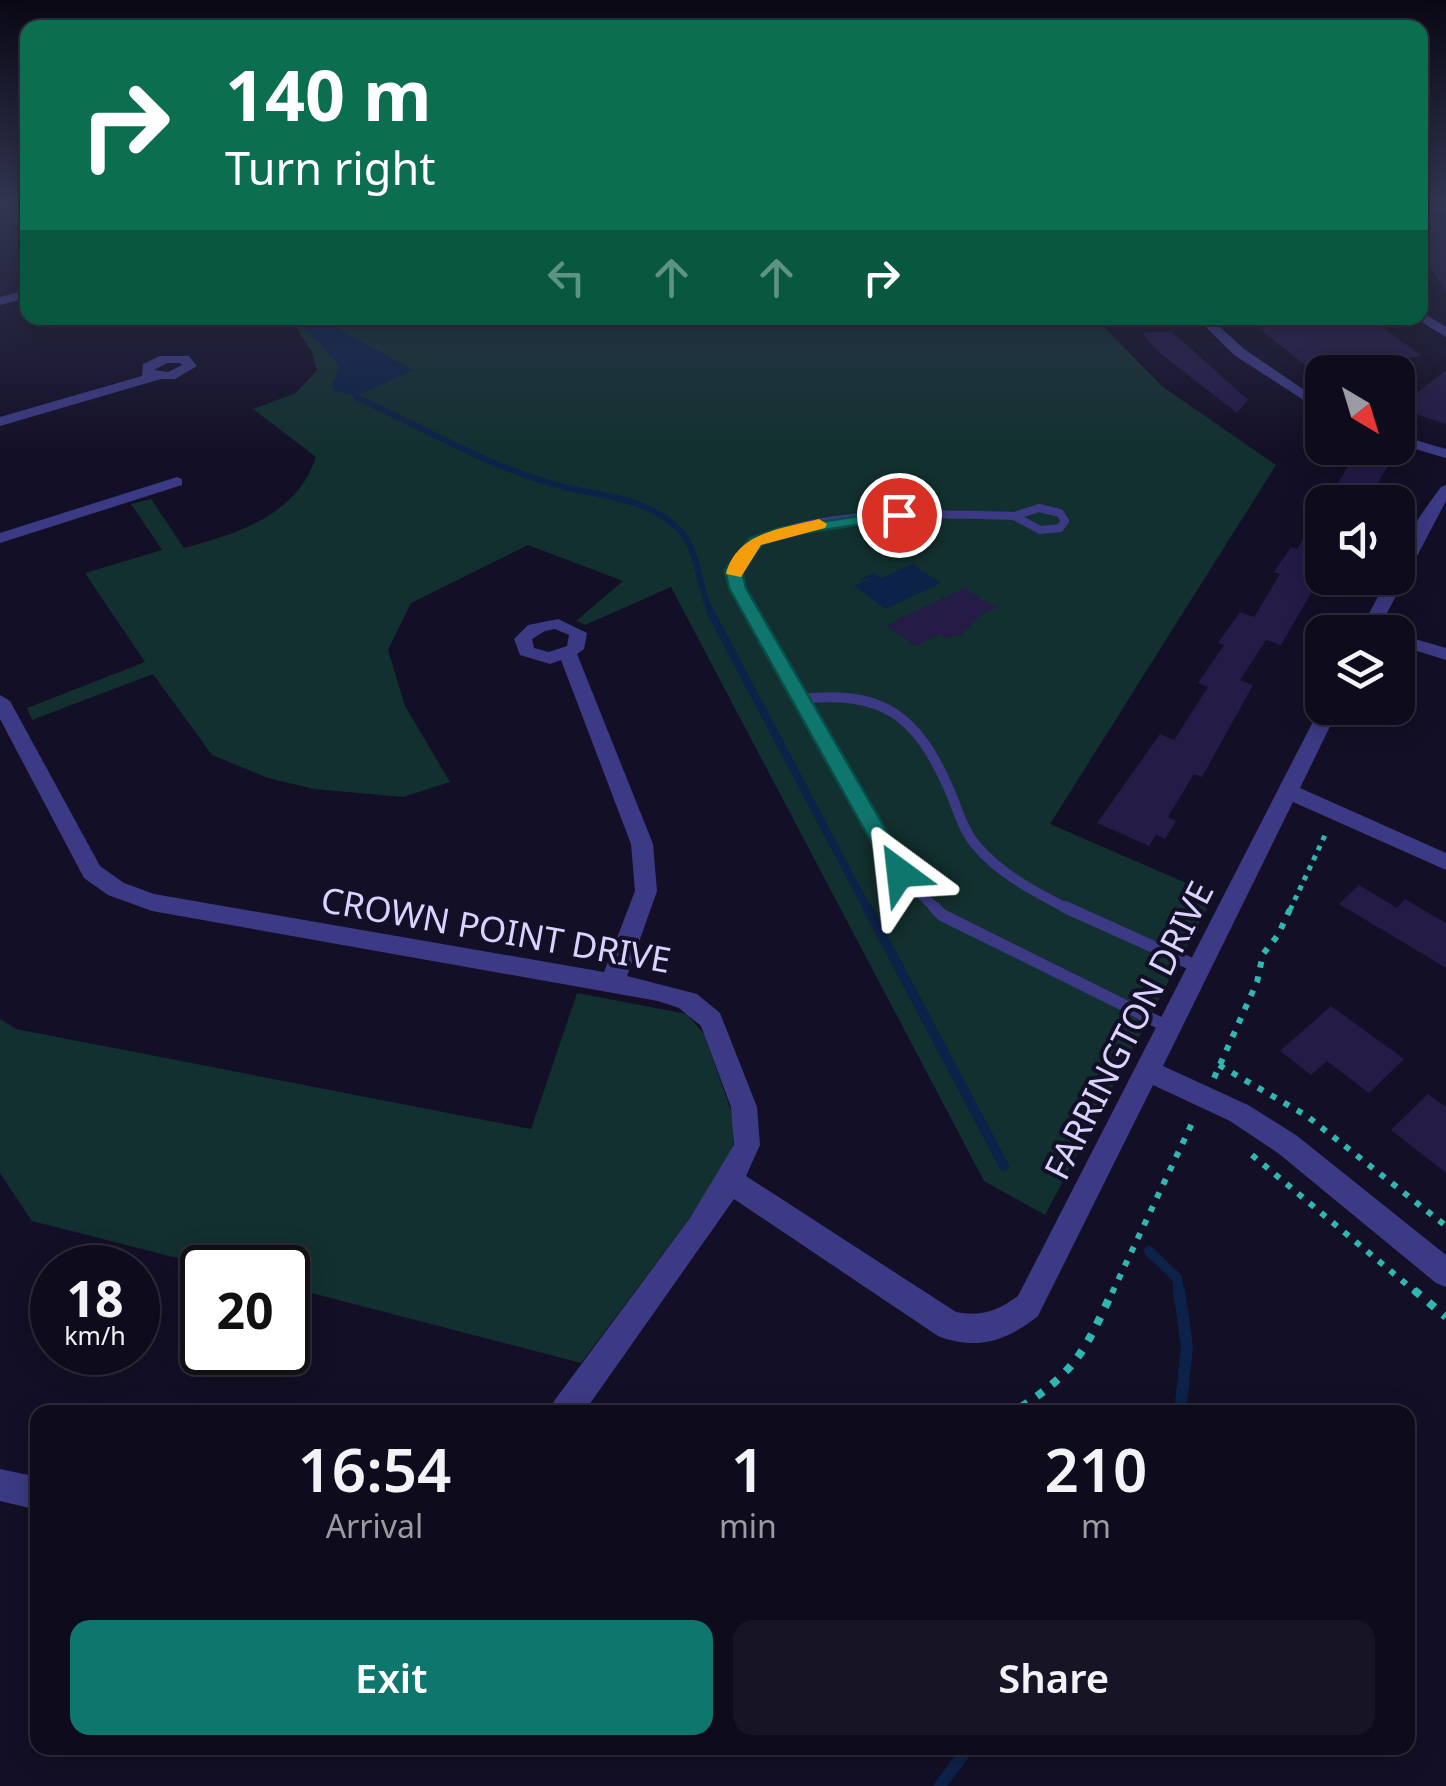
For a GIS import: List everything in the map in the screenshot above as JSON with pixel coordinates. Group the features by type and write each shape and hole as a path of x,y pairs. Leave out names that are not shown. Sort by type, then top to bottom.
{"street":[{"path":"1210,325 1239,352 1305,397"},
{"path":"0,422 156,376"},
{"path":"1415,444 1446,454"},
{"path":"0,538 177,482"},
{"path":"1415,548 1440,508 1446,490"},
{"path":"1415,644 1446,654"},
{"path":"568,654 642,844 646,891 612,984"},
{"name":"CROWN POINT DRIVE","path":"0,701 92,872 116,889 152,902 612,984 688,1001 711,1020 744,1107 747,1145 700,1228 570,1405"},
{"name":"FARRINGTON DRIVE","path":"730,1181 948,1325 986,1331 1009,1322 1028,1306 1321,725"},
{"path":"1288,791 1446,862"},
{"path":"1146,1070 1202,1115 1238,1113 1287,1144 1446,1273"},
{"path":"0,1485 30,1492"}],"lane":[{"path":"1014,516 1032,528 1048,531 1060,528 1065,521 1060,513 1032,508 1014,516 868,517 786,531 756,542 734,570 738,588 914,892 942,914 1168,1027"},
{"path":"800,699 850,693 892,710 934,757 976,846 1047,897 1198,967"}],"path":[{"path":"1023,1405 1057,1384 1083,1354 1202,1115 1219,1065 1258,982 1264,954 1278,935 1336,812"},
{"path":"1219,1065 1297,1108 1446,1226"},
{"path":"1245,1151 1446,1317"}],"green space":[{"path":"294,325 1102,325 1163,387 1276,465 1050,824 1214,895 1045,1215 984,1181 671,587 585,625 576,621 623,581 528,545 411,603 388,650 405,706 450,782 403,797 314,789 268,778 212,755 153,674 32,720 27,708 145,662 85,573 162,550 131,504 151,499 184,548 264,519 295,494 316,457 253,409 296,393 317,370 312,352"},
{"path":"577,993 687,1014 704,1034 734,1119 733,1146 716,1183 581,1363 310,1293 310,1245 180,1245 180,1259 160,1254 160,1245 126,1245 32,1221 0,1173 0,1019 16,1029 531,1129"}],"water":[{"path":"301,325 331,325 413,370 356,396 334,391 332,384 339,368"},
{"path":"912,564 941,583 885,609 854,586 871,578 857,580 874,573 882,578"}],"building":[{"path":"1255,325 1380,325 1422,356 1305,355 1305,365"},
{"path":"1171,331 1248,400 1237,413 1160,353 1142,333"},
{"path":"1446,370 1446,424 1415,414 1415,395"},
{"path":"1349,465 1388,466 1376,485 1337,485"},
{"path":"1305,536 1305,595 1310,595 1281,645 1266,640 1240,680 1253,685 1202,777 1194,774 1168,817 1176,821 1165,839 1156,835 1149,846 1097,823 1160,734 1174,740 1208,687 1198,683 1224,645 1218,643 1240,612 1254,617 1280,574 1274,572 1291,547 1297,549"},
{"path":"965,588 996,608 979,616 961,635 945,638 940,634 916,646 886,625"},
{"path":"1359,885 1397,908 1405,899 1446,923 1446,968 1339,904"},
{"path":"1331,1006 1404,1059 1369,1093 1327,1061 1311,1075 1280,1051"},
{"path":"1428,1094 1446,1107 1446,1173 1391,1130"}],"waterway":[{"path":"354,387 356,397 492,462 548,482 634,503 661,515 688,542 711,613"},
{"path":"711,613 868,910"},
{"path":"867,907 1004,1166"},
{"path":"1149,1251 1177,1278 1179,1293"},
{"path":"1179,1290 1187,1347 1181,1405"},
{"path":"940,1786 963,1755"}],"slow traffic":[{"path":"734,574 736,565 756,542 819,524"}],"route":[{"path":"899,515 786,531 756,542 734,570 738,588 900,873"}]}
